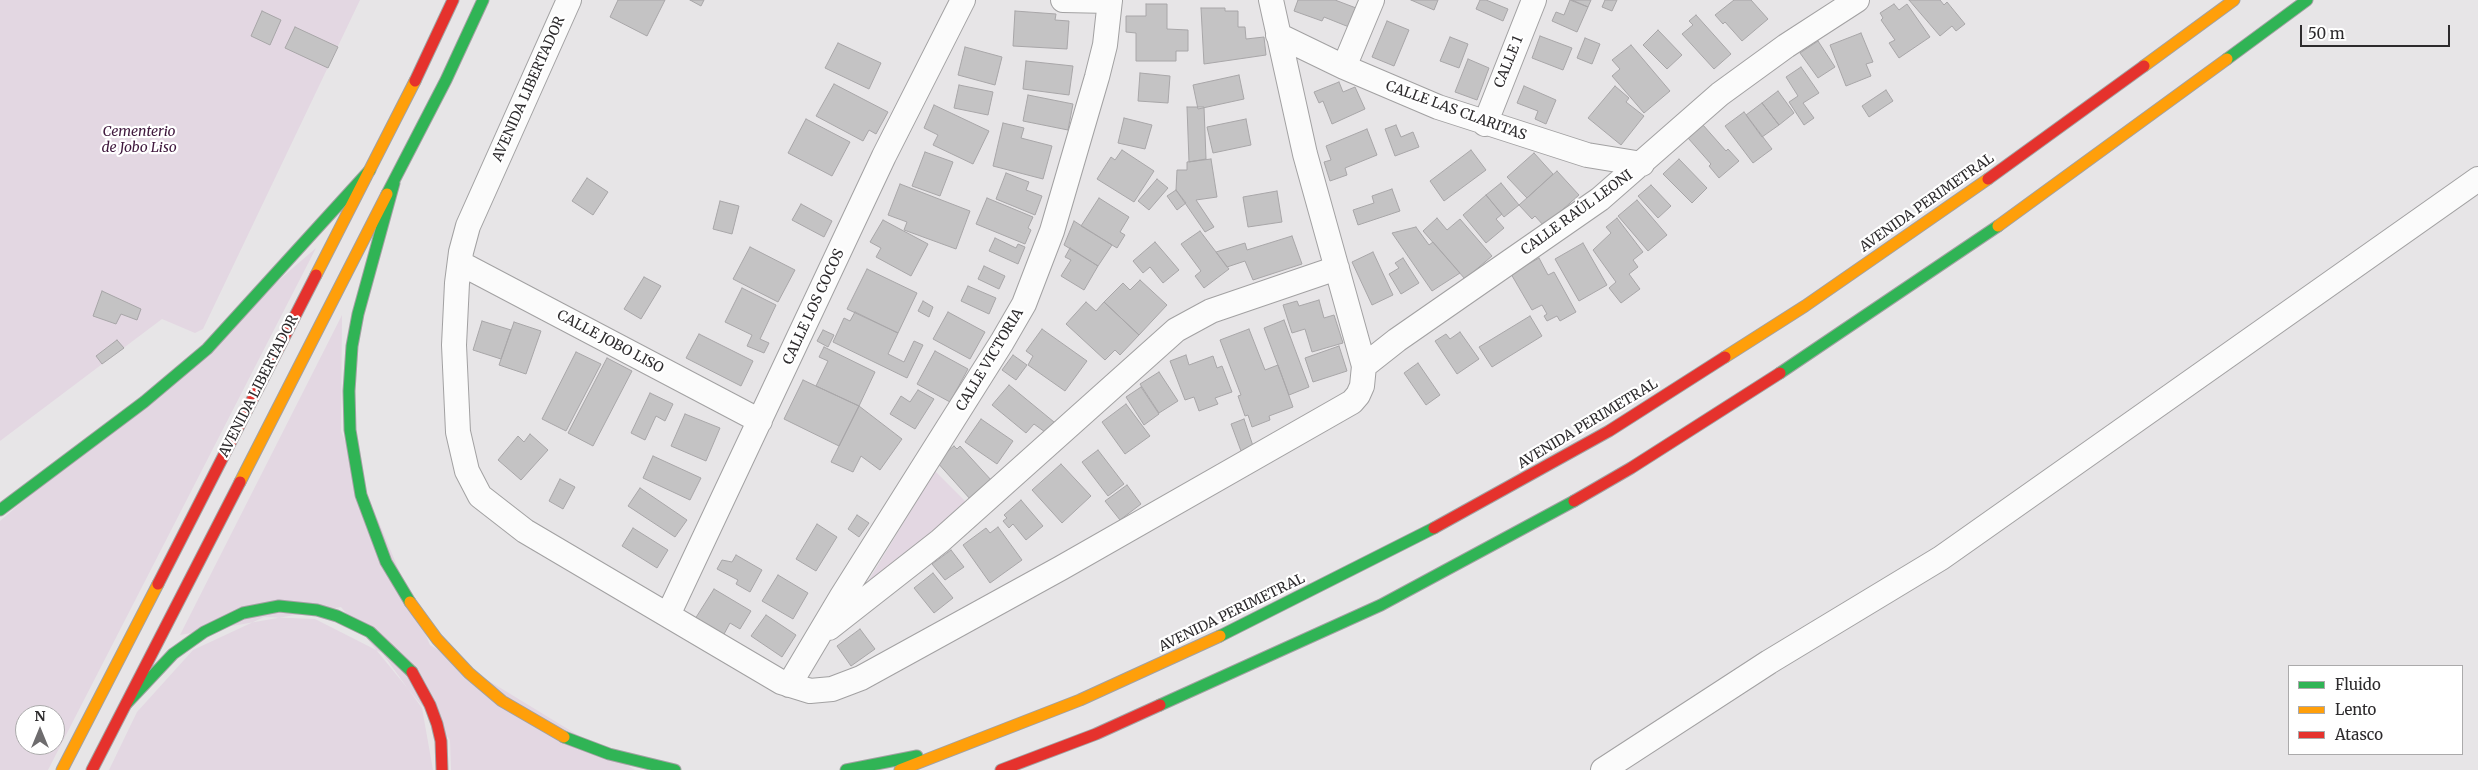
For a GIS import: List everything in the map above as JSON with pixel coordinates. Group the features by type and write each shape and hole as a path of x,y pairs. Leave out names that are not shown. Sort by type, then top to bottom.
{"main road":[{"name":"AVENIDA LIBERTADOR","path":"62,770 422,68 453,0"},
{"name":"AVENIDA LIBERTADOR","path":"92,770 394,183 446,80 483,0"},
{"name":"AVENIDA PERIMETRAL","path":"900,770 1080,700 1203,645 1361,567 1470,510 1609,431 1805,306 1948,209 2234,0"},
{"path":"1026,770 1096,734 1382,605 1516,534 1631,468 1821,347 1972,244 2307,0"},
{"path":"0,510 144,402 207,349 263,290 370,170"},
{"path":"394,183 358,314 352,346 349,391 350,430 361,495 386,562 413,607 437,639 469,673 502,701 540,725 573,742 609,754 675,770"},
{"path":"127,703 174,654 204,632 226,620 243,613 279,606 317,610 345,619 370,632 412,672 430,705 437,724 441,741 442,770"},
{"path":"1001,770 1096,734"},
{"path":"846,770 967,745"}],"street":[{"name":"AVENIDA LIBERTADOR","path":"569,0 468,226 460,263 454,312 455,400 462,451 473,484 485,500 526,531 668,616 789,685 810,691 832,689 861,678 1061,568 1352,402 1362,386 1364,366"},
{"name":"CALLE LOS COCOS","path":"668,616 889,148 963,0"},
{"path":"1063,0 1110,1"},
{"path":"1271,0 1305,154 1364,366"},
{"path":"1344,67 1372,0"},
{"name":"CALLE 1","path":"1485,124 1534,0"},
{"name":"CALLE RAÚL LEONI","path":"1364,366 1397,340 1600,200 1720,94 1786,46 1857,0"},
{"name":"CALLE VICTORIA","path":"789,685 1024,304 1052,231 1097,77 1105,45 1110,1"},
{"name":"CALLE LAS CLARITAS","path":"1278,35 1344,67 1438,108 1587,155 1642,164"},
{"path":"1603,770 1769,662 1941,558 2478,179"},
{"name":"CALLE JOBO LISO","path":"460,263 760,421"},
{"path":"818,637 940,541 1176,330 1211,311 1337,268"}],"green space":[{"name":"Cementerio de Jobo Liso","path":"0,0 360,0 203,329 195,333 162,319 0,441"},
{"path":"316,248 65,737 65,705 15,705 15,755 56,755 48,770 0,770 0,521"},
{"path":"342,315 341,431 430,645 635,770 451,770 450,740 341,607 180,635"},
{"path":"935,471 967,503 871,584 867,583"},
{"path":"264,617 315,619 382,653 422,708 433,770 109,770 137,712 193,650"}],"building":[{"path":"618,0 665,0 647,36 610,17"},
{"path":"690,0 704,0 701,6"},
{"path":"1298,0 1335,0 1356,8 1349,27 1324,17 1322,21 1294,11"},
{"path":"1411,0 1438,0 1434,10"},
{"path":"1480,0 1486,0 1508,9 1503,21 1476,9"},
{"path":"1570,0 1588,7 1577,32 1552,21 1556,12 1564,15"},
{"path":"1572,0 1591,0 1588,7"},
{"path":"1605,0 1617,0 1612,11 1602,7"},
{"path":"1734,0 1751,0 1768,19 1742,41 1725,22 1723,24 1715,15"},
{"path":"1909,0 1940,0 1944,5 1947,2 1965,24 1956,31 1952,26 1940,36"},
{"path":"1146,4 1167,4 1167,29 1188,30 1188,51 1176,51 1176,61 1136,61 1136,33 1126,32 1126,16 1146,16"},
{"path":"1894,4 1899,10 1907,4 1930,37 1899,58 1889,43 1895,40 1881,20 1883,18 1880,13"},
{"path":"1201,8 1225,8 1225,11 1238,11 1238,27 1245,27 1246,39 1264,37 1266,55 1204,64"},
{"path":"262,11 281,20 270,45 251,36"},
{"path":"1015,11 1056,14 1055,20 1069,21 1067,49 1013,46"},
{"path":"1696,15 1731,54 1714,69 1682,34 1693,25 1689,21"},
{"path":"1387,21 1409,30 1394,66 1372,57"},
{"path":"295,27 338,47 328,68 285,48"},
{"path":"1658,30 1682,55 1667,69 1643,45"},
{"path":"1861,33 1873,62 1866,64 1871,76 1846,86 1830,45"},
{"path":"1540,36 1572,48 1563,70 1532,58"},
{"path":"1450,37 1468,44 1459,68 1440,61"},
{"path":"1585,38 1600,44 1592,64 1577,58"},
{"path":"1818,41 1835,67 1818,78 1800,53"},
{"path":"838,43 881,63 869,89 825,68"},
{"path":"1631,45 1670,91 1644,113 1612,76 1620,69 1612,60"},
{"path":"965,47 1002,57 995,85 958,75"},
{"path":"1468,59 1489,68 1477,100 1455,92"},
{"path":"1026,61 1073,66 1069,95 1023,89"},
{"path":"1801,67 1819,93 1803,103 1814,118 1804,125 1789,102 1798,96 1786,77"},
{"path":"1140,73 1170,76 1168,103 1138,101"},
{"path":"1239,75 1244,99 1198,109 1193,85"},
{"path":"1339,82 1343,92 1355,87 1365,109 1332,124 1323,101 1319,103 1314,92"},
{"path":"834,84 888,112 876,134 869,130 863,141 816,116"},
{"path":"959,85 993,92 988,115 954,108"},
{"path":"1524,86 1556,100 1546,124 1535,119 1538,111 1517,103"},
{"path":"1615,86 1629,98 1626,102 1644,116 1621,145 1588,118"},
{"path":"1886,90 1893,101 1869,117 1862,106"},
{"path":"1778,91 1794,113 1779,125 1762,103"},
{"path":"1028,95 1073,104 1068,130 1023,121"},
{"path":"1762,103 1779,125 1762,137 1746,115"},
{"path":"934,105 989,131 973,164 933,145 938,135 924,128"},
{"path":"1187,107 1204,107 1206,159 1189,162"},
{"path":"1744,112 1772,149 1753,163 1725,126"},
{"path":"1124,118 1152,125 1145,149 1118,143"},
{"path":"806,119 850,142 832,176 788,153"},
{"path":"1246,119 1251,145 1213,153 1207,127"},
{"path":"1003,123 1024,128 1021,138 1052,146 1043,179 993,166"},
{"path":"1396,125 1401,137 1413,132 1419,147 1395,156 1385,129"},
{"path":"1703,125 1726,151 1728,149 1739,161 1719,178 1709,166 1711,164 1688,138"},
{"path":"1367,129 1377,155 1345,168 1347,175 1330,181 1324,162 1331,160 1326,146"},
{"path":"1122,150 1154,171 1134,202 1097,179 1111,157 1115,160"},
{"path":"1471,150 1486,170 1444,201 1430,181"},
{"path":"925,152 953,162 940,196 912,186"},
{"path":"1534,153 1553,174 1527,198 1507,177"},
{"path":"1211,159 1217,197 1196,200 1214,227 1205,232 1176,190 1177,170 1187,170 1187,162"},
{"path":"1679,159 1707,188 1692,203 1663,174"},
{"path":"1557,171 1579,195 1544,226 1535,216 1532,219 1519,205"},
{"path":"1006,173 1029,182 1026,190 1042,196 1035,215 996,199"},
{"path":"587,178 608,192 593,215 572,201"},
{"path":"1157,179 1168,188 1149,210 1138,201"},
{"path":"1501,183 1519,205 1504,217 1486,195"},
{"path":"900,184 970,211 956,249 904,230 907,222 888,215"},
{"path":"1651,185 1671,206 1658,218 1638,196"},
{"path":"1392,189 1400,211 1358,225 1353,210 1374,203 1372,196"},
{"path":"1176,190 1186,203 1177,210 1167,196"},
{"path":"1277,191 1282,222 1248,227 1243,197"},
{"path":"1486,195 1502,214 1496,219 1504,228 1486,243 1463,215"},
{"path":"987,198 1033,217 1028,228 1031,230 1025,244 976,224"},
{"path":"1099,198 1129,217 1120,232 1125,235 1117,248 1081,226"},
{"path":"1637,200 1667,235 1648,251 1618,216"},
{"path":"720,201 739,206 732,234 713,229"},
{"path":"801,204 832,221 824,237 792,220"},
{"path":"1437,218 1447,230 1460,219 1492,256 1465,279 1423,231"},
{"path":"1617,218 1643,252 1633,260 1638,267 1629,274 1640,289 1621,303 1609,288 1616,282 1593,250 1611,233 1606,227"},
{"path":"883,220 928,244 911,276 876,257 881,248 870,242"},
{"path":"1074,221 1112,245 1098,266 1064,245"},
{"path":"1416,227 1429,245 1433,242 1460,273 1432,291 1392,233"},
{"path":"1200,231 1229,269 1204,288 1195,276 1201,271 1181,244"},
{"path":"1292,236 1302,264 1253,280 1245,261 1227,267 1216,252 1245,243 1247,250"},
{"path":"995,238 1016,248 1018,244 1025,247 1018,264 989,251"},
{"path":"1155,242 1179,270 1163,283 1150,267 1143,273 1133,261"},
{"path":"1583,243 1607,285 1579,301 1555,259"},
{"path":"750,247 795,270 778,302 733,279"},
{"path":"1070,248 1098,266 1084,290 1061,276 1071,260 1065,257"},
{"path":"1373,252 1393,295 1372,305 1352,262"},
{"path":"1403,258 1419,283 1401,294 1389,274 1399,268 1395,263"},
{"path":"1539,258 1548,275 1554,272 1576,312 1560,321 1557,316 1547,321 1544,316 1547,314 1542,305 1532,310 1511,274"},
{"path":"984,266 1005,276 999,289 978,279"},
{"path":"867,269 917,293 898,333 847,309"},
{"path":"644,277 661,286 641,319 624,309"},
{"path":"1140,280 1167,305 1139,335 1104,302 1123,283 1130,290"},
{"path":"968,286 996,298 989,314 961,301"},
{"path":"742,288 776,305 760,339 769,343 764,353 747,346 752,335 725,322"},
{"path":"102,291 141,309 137,320 121,314 116,324 93,316"},
{"path":"1319,300 1324,318 1334,315 1343,343 1312,352 1305,329 1292,333 1283,305 1297,301 1299,306"},
{"path":"923,301 933,307 929,317 918,311"},
{"path":"1086,302 1096,311 1104,302 1139,335 1120,355 1115,350 1105,360 1066,324"},
{"path":"855,312 898,333 888,354 904,362 914,341 923,345 907,378 833,342 844,318 850,321"},
{"path":"948,312 985,332 970,359 933,339"},
{"path":"1530,316 1542,336 1492,367 1479,347"},
{"path":"1284,320 1309,387 1289,395 1264,328"},
{"path":"482,321 511,330 501,359 473,350"},
{"path":"514,322 541,331 526,374 499,365"},
{"path":"1042,329 1087,361 1065,391 1028,365 1033,356 1026,351"},
{"path":"1249,329 1265,370 1278,365 1293,407 1269,416 1270,420 1252,427 1248,415 1245,416 1238,396 1241,395 1220,340"},
{"path":"823,330 834,335 828,347 817,341"},
{"path":"1460,332 1479,359 1457,374 1435,341 1446,334 1450,339"},
{"path":"699,334 753,361 741,386 686,358"},
{"path":"117,340 124,348 102,364 96,356"},
{"path":"1339,346 1347,371 1313,382 1305,358"},
{"path":"824,347 875,372 859,406 816,386 828,361 819,357"},
{"path":"935,351 968,369 950,402 917,384"},
{"path":"576,352 601,364 566,431 542,419"},
{"path":"1013,355 1027,365 1016,380 1002,370"},
{"path":"1186,355 1189,365 1213,356 1217,368 1222,366 1232,392 1215,398 1218,404 1199,411 1194,397 1185,400 1170,361"},
{"path":"607,358 632,371 593,446 568,433"},
{"path":"1418,363 1440,395 1426,405 1404,373"},
{"path":"1159,372 1178,401 1159,413 1140,384"},
{"path":"803,380 859,406 839,446 784,419"},
{"path":"1009,385 1054,422 1045,432 1034,424 1026,433 992,405"},
{"path":"1141,387 1159,414 1144,425 1126,397"},
{"path":"918,390 934,399 915,429 890,414 901,396 910,402"},
{"path":"650,393 673,404 665,421 656,416 645,440 631,433"},
{"path":"1126,404 1150,436 1125,454 1102,422"},
{"path":"859,406 902,439 880,470 861,456 853,472 831,462"},
{"path":"685,414 720,428 706,461 671,446"},
{"path":"981,419 1013,441 997,464 965,442"},
{"path":"1244,419 1253,446 1241,451 1231,424"},
{"path":"530,434 548,450 521,480 498,460 518,436 524,442"},
{"path":"954,446 957,449 960,446 992,481 971,500 936,461"},
{"path":"1098,450 1124,484 1108,496 1082,462"},
{"path":"653,456 701,478 690,500 643,478"},
{"path":"1061,464 1091,496 1062,523 1032,490"},
{"path":"560,479 575,487 563,509 549,501"},
{"path":"1127,485 1141,504 1120,520 1105,501"},
{"path":"640,488 687,520 675,537 628,506"},
{"path":"1021,500 1043,526 1026,540 1013,524 1009,528 1003,521 1007,518 1004,515"},
{"path":"857,515 869,523 859,537 848,529"},
{"path":"817,524 837,537 816,571 796,559"},
{"path":"998,527 1022,560 990,583 963,545 986,528 990,533"},
{"path":"633,528 668,550 657,568 622,546"},
{"path":"951,550 964,567 945,580 932,564"},
{"path":"736,555 762,570 750,592 736,584 738,580 717,569 722,560 732,562"},
{"path":"933,573 953,598 934,613 914,588"},
{"path":"778,575 808,593 793,619 762,601"},
{"path":"714,589 751,611 740,629 730,623 723,636 695,619"},
{"path":"766,615 796,635 782,657 751,636"},
{"path":"860,629 875,649 851,666 837,646"}],"traffic: fast":[{"path":"387,194 446,80 483,0"},
{"path":"2227,59 2307,0"},
{"path":"0,510 144,402 207,349 370,170"},
{"path":"394,183 358,314 352,346 349,391 350,430 361,495 386,562 410,602"},
{"path":"1780,373 1998,226"},
{"path":"1160,705 1381,605 1574,501"},
{"path":"1220,636 1434,528"},
{"path":"127,703 173,654 204,632 243,613 279,606 317,610 337,616 370,632 412,672"},
{"path":"564,737 609,754 675,770"},
{"path":"846,770 917,756"}],"traffic: slow":[{"path":"2144,66 2234,0"},
{"path":"1998,226 2227,59"},
{"path":"316,275 415,81"},
{"path":"1725,357 1805,306 1988,179"},
{"path":"240,482 387,194"},
{"path":"62,770 158,584"},
{"path":"410,602 437,639 469,673 502,701 564,737"},
{"path":"900,770 1080,700 1220,636"}],"traffic: jam":[{"path":"415,81 453,0"},
{"path":"1988,179 2144,66"},
{"path":"158,584 316,275"},
{"path":"1434,528 1609,431 1725,357"},
{"path":"1574,501 1631,468 1780,373"},
{"path":"92,770 240,482"},
{"path":"412,672 430,705 437,724 441,741 442,770"},
{"path":"1001,770 1096,734 1160,705"}]}
